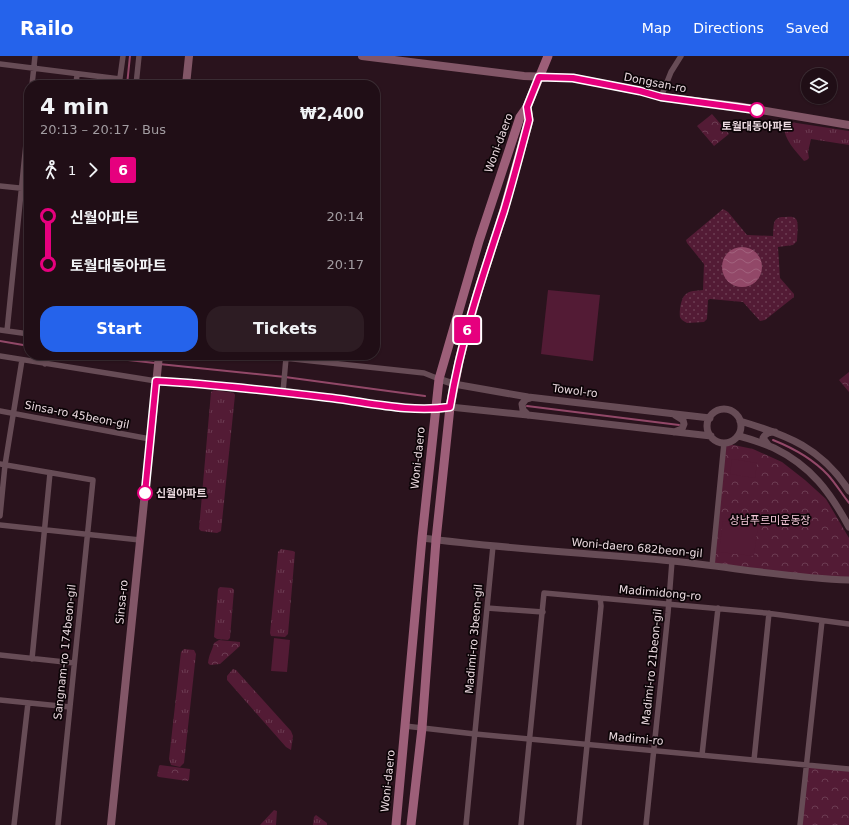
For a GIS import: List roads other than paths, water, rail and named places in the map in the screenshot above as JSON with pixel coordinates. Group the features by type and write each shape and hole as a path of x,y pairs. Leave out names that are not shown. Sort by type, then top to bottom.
{"main road":[{"path":"187,80 189,56"},
{"name":"Dongsan-ro","path":"362,56 524,76 573,78 640,91 661,97 737,106 849,125"},
{"name":"Woni-daero","path":"396,825 422,538 439,379 465,287 492,206 500,176 520,117 527,107 548,56"},
{"name":"Woni-daero","path":"411,825 422,728 436,540 450,407 454,384 478,291 504,210 529,120 527,107"},
{"name":"Sinsa-ro","path":"111,825 158,360"}],"street":[{"path":"33,80 35,56"},
{"path":"120,80 123,56"},
{"path":"136,80 138,56"},
{"path":"661,97 671,72 681,56"},
{"path":"0,64 77,74 109,80"},
{"path":"76,80 77,74"},
{"path":"7,331 24,160"},
{"path":"0,186 24,188"},
{"path":"0,330 24,333"},
{"path":"0,356 22,360 45,360 156,381 193,383 283,392 420,409 450,407 528,414 711,436"},
{"path":"0,516 2,465 22,360"},
{"path":"283,392 286,360"},
{"path":"304,360 424,373 439,379"},
{"name":"Towol-ro","path":"439,379 454,384 532,397 710,418"},
{"path":"528,414 523,410 522,404 526,399 532,397"},
{"path":"727,410 736,414 740,421 741,428 739,436 734,441 724,443 718,442 708,431 710,418 716,412 727,410"},
{"name":"Sinsa-ro 45beon-gil","path":"0,411 150,439"},
{"path":"674,414 683,420 684,424 682,429 674,432"},
{"path":"740,421 775,432 808,448 836,473 849,491"},
{"path":"769,446 763,438 767,433 775,432"},
{"path":"739,436 769,446 793,460 815,477 833,499 849,527"},
{"path":"712,566 724,443"},
{"path":"2,465 50,473 32,659"},
{"name":"Sangnam-ro 174beon-gil","path":"50,473 93,480 58,825"},
{"path":"0,525 140,540"},
{"name":"Woni-daero 682beon-gil","path":"422,538 493,546 672,561 815,579 849,580"},
{"name":"Madimi-ro 3beon-gil","path":"466,825 493,546"},
{"name":"Madimi-ro 21beon-gil","path":"646,825 669,605 672,561"},
{"name":"Madimidong-ro","path":"543,612 544,593 770,613 849,624"},
{"path":"579,825 601,606 600,598"},
{"path":"487,608 543,612 521,825"},
{"path":"702,755 718,608"},
{"path":"754,760 770,613"},
{"path":"800,825 822,621"},
{"path":"0,655 74,663"},
{"path":"0,700 70,707"},
{"path":"14,825 28,703"},
{"name":"Madimi-ro","path":"405,726 588,745 849,769"}],"water":[{"path":"746,247 753,250 759,256 762,267 761,275 753,284 746,287 738,287 731,284 723,275 722,263 725,256 734,248"}],"waterway":[{"path":"128,80 130,56"},
{"path":"0,341 24,345"},
{"path":"128,360 155,363"},
{"path":"159,364 285,377 425,396"},
{"path":"527,406 679,425"},
{"path":"773,440 795,450 816,464 831,478 849,503"}],"place":[{"name":"토월대동아파트","path":"757,110"},
{"name":"신월아파트","path":"145,493"}],"park label":[{"name":"상남푸르미운동장","path":"770,520"}]}
